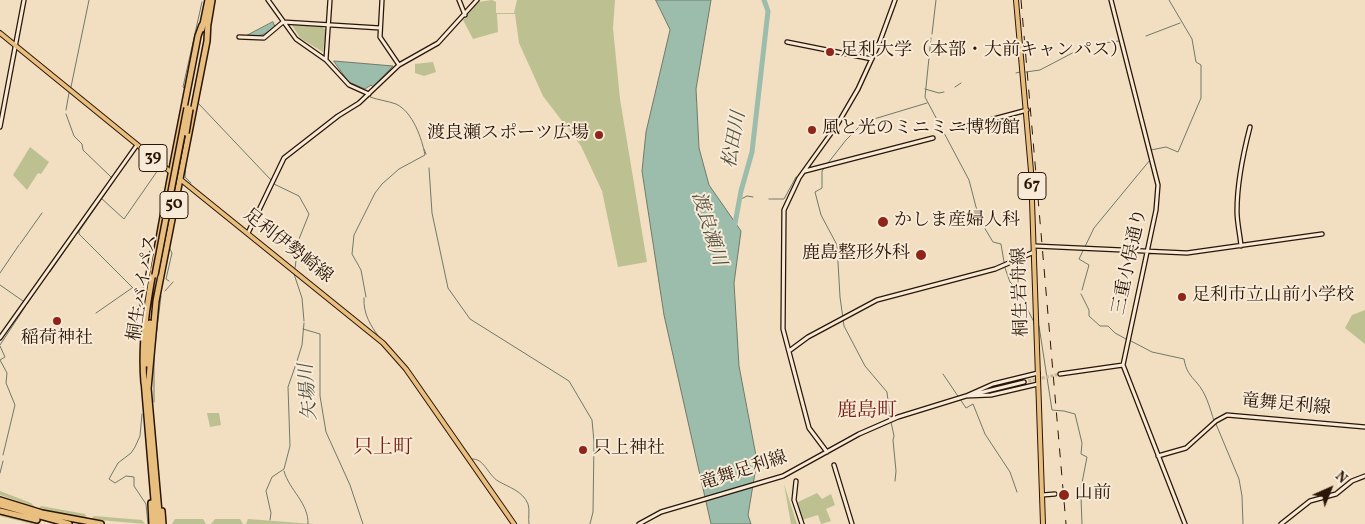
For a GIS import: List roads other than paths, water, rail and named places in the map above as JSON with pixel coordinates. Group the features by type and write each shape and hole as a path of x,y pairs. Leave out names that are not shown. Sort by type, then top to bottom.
{"highway":[{"name":"桐生バイパス","path":"153,473 144,383 146,335 208,0"},
{"name":"桐生バイパス","path":"188,109 212,0"},
{"name":"50","path":"148,389 153,322 207,41 208,21"},
{"name":"50","path":"144,383 142,359 144,321 171,172 198,36 202,26"},
{"name":"桐生バイパス","path":"156,275 149,331 148,389 156,524"},
{"name":"50","path":"152,524 153,473"},
{"name":"50","path":"153,473 158,483 161,524"},
{"path":"0,499 8,503 65,518 101,524"},
{"path":"0,505 69,524"},
{"path":"0,511 57,524"}],"main road":[{"name":"桐生岩舟線","path":"1016,0 1026,110 1035,252 1043,524"},
{"name":"足利伊勢崎線","path":"0,33 54,79 370,331 392,353 412,378 514,524"}],"street":[{"path":"0,127 24,0"},
{"path":"268,0 296,39 326,60 349,85 369,94"},
{"path":"326,60 330,0"},
{"path":"382,0 381,42 399,65"},
{"path":"459,0 465,14"},
{"path":"248,233 284,158 369,94 399,65 438,43 477,0"},
{"path":"827,452 809,428 782,320 784,210 796,183 843,116 872,59 895,0"},
{"name":"三重小俣通り","path":"1111,0 1158,176 1156,210 1123,365"},
{"path":"240,37 264,38 284,22 380,28"},
{"path":"787,42 872,59"},
{"path":"960,128 1026,110"},
{"path":"1241,246 1238,198 1241,166 1250,126"},
{"path":"805,170 932,138"},
{"path":"0,338 137,145"},
{"path":"1034,246 1186,253 1322,234"},
{"path":"137,334 151,255 156,251 165,253"},
{"path":"789,351 808,337 877,300 995,269 1035,252"},
{"path":"1060,374 1123,365 1185,524"},
{"name":"竜舞足利線","path":"639,524 661,512 780,478 891,419 966,396 993,384 1038,372"},
{"path":"966,396 1024,382"},
{"name":"竜舞足利線","path":"966,396 991,395 1038,384"},
{"name":"竜舞足利線","path":"1158,456 1186,448 1216,421 1227,415 1365,427"},
{"path":"834,464 852,524"},
{"path":"1281,524 1310,501 1336,494 1352,481 1365,476"},
{"path":"796,481 794,500 802,524"},
{"path":"1042,495 1054,494"}],"water":[{"name":"渡良瀬川","path":"656,0 711,0 696,89 699,148 709,185 741,231 734,283 739,366 757,461 748,515 751,524 711,524 664,315 642,171 646,132 670,30"},
{"path":"273,22 275,27 265,34 246,36"},
{"path":"334,61 393,66 373,87 371,85 365,89 349,82"}],"waterway":[{"path":"71,87 89,0"},
{"name":"松田川","path":"734,229 741,191 752,152 768,11 764,0"},
{"path":"932,34 936,0"},
{"path":"1151,150 1166,147 1178,152 1201,98 1201,65 1196,62 1192,39 1169,0"},
{"name":"矢場川","path":"184,88 202,2"},
{"path":"1146,36 1180,23"},
{"path":"931,38 925,97 969,180 976,207 984,227 993,242 1001,244 1005,268 1010,282 1017,289 1034,322"},
{"path":"1096,44 1119,41"},
{"path":"1026,72 1040,70 1080,49"},
{"path":"1016,73 1020,72"},
{"path":"955,87 961,83"},
{"path":"925,89 939,93 944,92"},
{"path":"66,110 69,93"},
{"path":"366,297 361,270 352,254 354,235 375,193 382,184 399,169 425,155 416,126 407,113 396,104 370,97"},
{"name":"矢場川","path":"198,103 271,180"},
{"path":"828,163 846,140 864,122 927,103"},
{"path":"66,114 74,136 82,144 83,150 111,177"},
{"path":"424,149 426,154"},
{"path":"1082,290 1089,265 1079,259 1094,228 1150,160"},
{"path":"186,163 185,177 191,183"},
{"path":"825,167 822,171 822,188 815,192 821,215 837,245 844,326 865,366 887,392 890,418"},
{"path":"429,168 432,213 448,288 470,319 569,381 592,420 594,442 593,512 590,524"},
{"path":"101,198 124,219 158,170"},
{"path":"769,199 784,199 796,177"},
{"path":"78,233 114,181"},
{"name":"矢場川","path":"274,184 299,196 309,214 299,239 295,268"},
{"path":"739,200 747,196 753,197"},
{"path":"169,281 166,279 172,253 169,247 179,198"},
{"path":"20,244 42,213"},
{"path":"79,231 79,234 137,292"},
{"path":"50,272 75,236"},
{"path":"0,273 19,245"},
{"name":"矢場川","path":"294,274 302,298 304,321"},
{"path":"27,304 47,275"},
{"path":"165,291 173,282"},
{"path":"0,285 23,301"},
{"path":"96,313 132,288"},
{"path":"1081,294 1089,310 1089,316 1100,326 1108,326 1115,333 1126,339"},
{"path":"154,402 154,353 161,296"},
{"path":"364,298 366,314 379,337"},
{"path":"0,345 25,307"},
{"path":"297,361 302,345 304,323"},
{"path":"1039,326 1052,410 1075,414 1082,443 1081,454 1087,457 1081,488"},
{"name":"矢場川","path":"303,329 320,334 320,396 326,432 350,485 363,524"},
{"path":"1131,341 1152,352 1184,359 1189,373 1205,396 1214,421"},
{"path":"0,346 5,357 0,360 7,373 6,383 15,405 3,455"},
{"path":"270,520 271,513 266,491 272,477 284,469 290,446 288,387 296,364"},
{"path":"943,374 966,408 973,404 985,434 1010,472 1017,492"},
{"path":"142,414 140,436 135,447 131,453 118,463 109,479 115,483 126,476 134,477 134,486 146,504 148,524"},
{"path":"891,422 894,436 895,481"},
{"path":"1216,424 1239,479 1243,524"},
{"path":"450,430 469,455"},
{"path":"472,459 480,461 498,481 523,496 529,506 529,524"},
{"path":"0,473 3,461"},
{"path":"284,471 302,503 308,524"},
{"path":"1081,497 1082,524"}],"tunnel":[{"path":"1024,382 1060,374"}],"railway":[{"path":"1021,0 1066,524"}],"place":[{"name":"足利大学（本部・大前キャンパス）","path":"830,52"},
{"name":"風と光のミニミニ博物館","path":"812,130"},
{"name":"渡良瀬スポーツ広場","path":"599,135"},
{"name":"かしま産婦人科","path":"883,222"},
{"name":"鹿島整形外科","path":"921,255"},
{"name":"足利市立山前小学校","path":"1182,297"},
{"name":"稲荷神社","path":"57,321"},
{"name":"只上神社","path":"583,450"},
{"name":"山前","path":"1064,495"}],"district":[{"name":"鹿島町","path":"867,412"},
{"name":"只上町","path":"383,449"}]}
